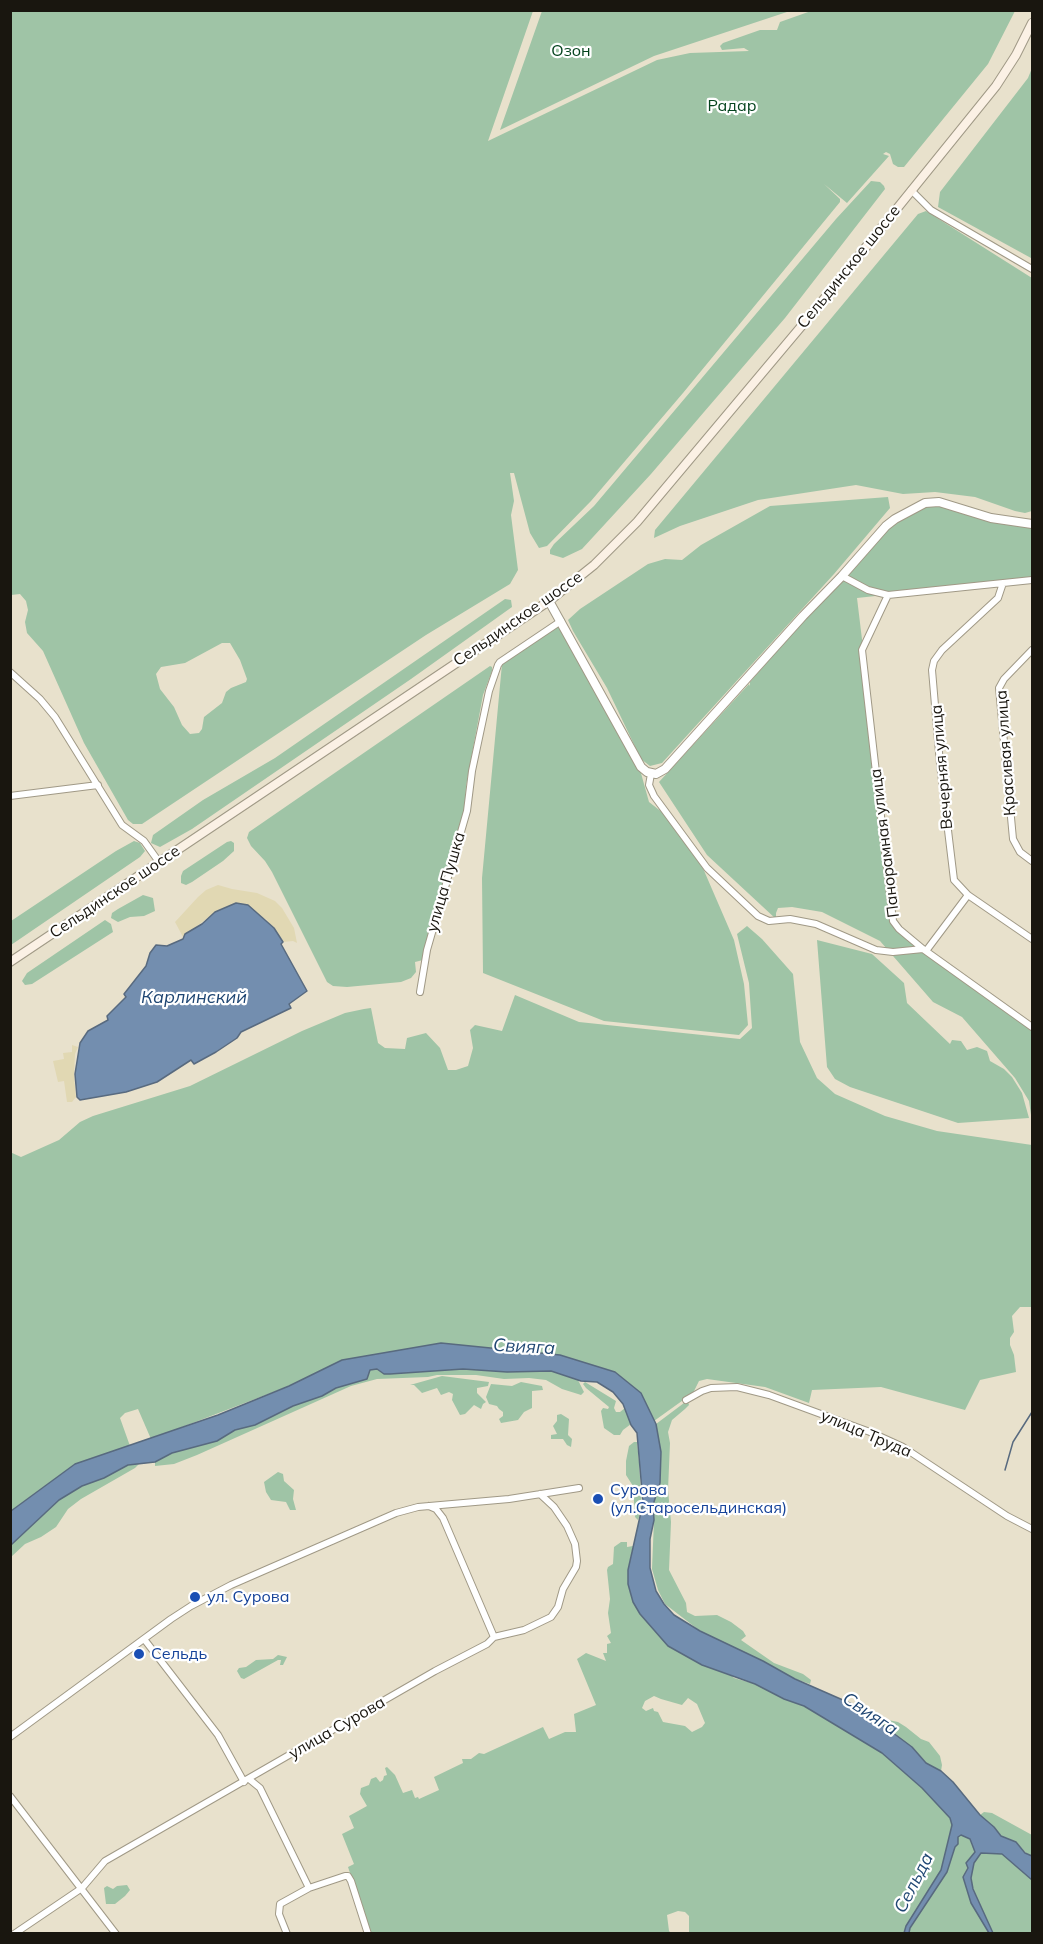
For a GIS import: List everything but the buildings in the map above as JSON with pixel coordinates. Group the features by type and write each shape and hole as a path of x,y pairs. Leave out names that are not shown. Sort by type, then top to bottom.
{"main road":[{"name":"Сельдинское шоссе","path":"10,962 549,601 610,555 807,319 996,86 1016,55 1032,23"}],"street":[{"path":"910,190 931,210 1032,269"},
{"path":"549,601 641,767 651,774 660,773 886,526 925,503 944,503 991,518 1032,524"},
{"path":"842,576 868,590 888,595 1032,580"},
{"name":"Вечерняя улица","path":"1003,583 998,598 942,650 932,665 952,871 958,886 968,895 1032,939"},
{"name":"Панорамная улица","path":"888,595 862,650 893,921 899,929 925,950 1032,1027"},
{"name":"улица Пушка","path":"420,992 429,941 467,811 472,771 489,691 498,665 561,621"},
{"name":"Красивая улица","path":"1032,650 1004,679 999,688 1013,839 1020,852 1032,861"},
{"path":"10,672 40,699 55,717 122,825 144,842 159,862"},
{"path":"651,774 649,785 654,796 707,868 758,916 769,921 790,919 816,924 876,950 893,952 925,950 968,895"},
{"path":"10,796 98,784"},
{"name":"улица Труда","path":"686,1400 711,1388 737,1387 768,1395 859,1428 903,1447 1007,1516 1032,1529"},
{"path":"10,1737 191,1606 231,1585 396,1513 427,1505 509,1499 579,1488"},
{"name":"улица Сурова","path":"14,1934 82,1888 105,1860 435,1671 487,1644 494,1637 524,1630 551,1617 576,1567 577,1552 567,1526 554,1507 540,1494"},
{"path":"427,1505 436,1509 443,1518 494,1637"},
{"path":"144,1640 218,1735 246,1781 260,1788 309,1888"},
{"path":"10,1796 116,1934"},
{"path":"287,1934 279,1914 280,1904 309,1888 348,1876 368,1934"}],"green space":[{"name":"Озон","path":"542,10 790,11 654,56 500,130"},
{"name":"Радар","path":"10,11 533,11 488,141 657,60 690,53 749,51 744,48 722,50 720,46 760,30 777,30 780,22 811,11 1015,11 988,64 904,167 893,164 890,154 886,152 883,154 889,156 847,203 824,184 840,199 840,202 683,393 591,501 547,546 539,548 530,533 514,473 510,473 514,501 511,515 518,570 510,584 426,635 142,824 133,824 128,820 84,743 43,651 27,633 26,601 20,594 11,595","holes":["222,643 230,643 240,660 246,682 226,692 222,703 204,717 199,733 190,734 160,689 156,674 161,667 185,663"]},
{"path":"1032,68 1031,258 938,207 940,192 1028,78"},
{"path":"871,181 880,182 885,189 785,318 651,474 582,549 563,558 550,554 554,544 594,506 836,219"},
{"path":"926,211 1032,278 1032,511 1025,513 1015,511 975,497 935,492 903,494 856,485 758,500 680,526 654,538 655,530 918,214"},
{"path":"888,497 890,508 834,574 662,763 650,766 641,759 607,688 568,620 580,609 648,564 665,559 682,560 701,545 770,506"},
{"path":"936,505 990,521 1032,528 1032,579 857,598 897,929 1032,1027 1032,1122 1029,1101 1015,1078 962,1017 933,1002 880,941 822,912 792,907 778,908 776,919 707,855 659,782 749,684 750,686 750,682 795,630 887,528 896,521 926,507"},
{"path":"505,599 511,600 512,607 411,679 192,829 160,847 151,843 153,835 203,800 275,758"},
{"path":"560,624 639,766 649,802 667,816 702,866 734,940 744,984 748,1025 739,1035 604,1021 483,973 482,878 502,664"},
{"path":"490,666 492,671 483,695 466,786 465,810 423,960 415,962 416,972 411,978 401,982 347,987 333,986 327,982 272,872 251,846 247,838 249,832"},
{"path":"134,841 140,843 145,851 140,857 11,945 11,921"},
{"path":"231,841 234,843 234,851 223,861 192,882 186,885 181,883 183,871"},
{"path":"143,895 153,898 155,911 118,922 111,918 112,913"},
{"path":"105,920 111,924 113,932 32,984 25,985 22,981 27,973"},
{"path":"747,926 762,939 793,974 800,1042 817,1078 835,1094 885,1116 937,1131 1032,1145 1032,1307 1020,1307 1012,1316 1014,1332 1010,1338 1010,1345 1016,1372 980,1380 965,1410 881,1387 812,1390 809,1403 765,1387 707,1379 699,1381 693,1393 654,1421 641,1393 615,1372 342,1360 289,1386 151,1439 138,1409 125,1413 120,1418 130,1446 75,1464 11,1511 10,1152 21,1157 59,1140 80,1122 93,1116 190,1086 302,1031 345,1013 364,1009 371,1008 378,1043 385,1048 405,1049 407,1038 426,1033 440,1048 448,1070 468,1066 473,1048 470,1030 475,1025 502,1031 515,995 579,1022 740,1039 752,1028 749,983 737,934"},
{"path":"817,940 872,954 904,983 907,1003 950,1044 952,1040 961,1041 967,1050 977,1047 987,1051 990,1061 1012,1077 1022,1093 1029,1118 958,1123 850,1087 835,1079 827,1067"},
{"path":"377,1369 384,1374 463,1369 507,1372 551,1371 578,1380 584,1392 581,1395 562,1389 546,1380 529,1378 504,1379 476,1375 437,1375 377,1379 351,1386 197,1455 174,1464 155,1466 155,1462 172,1453 217,1441 235,1430 255,1425 336,1388 367,1379 370,1370"},
{"path":"442,1376 489,1382 488,1386 477,1388 477,1393 486,1402 481,1409 474,1405 465,1414 460,1415 452,1400 453,1394 449,1392 441,1395 437,1388 422,1393 414,1385 410,1385"},
{"path":"521,1382 542,1386 543,1390 532,1391 532,1408 524,1412 518,1420 501,1423 499,1419 503,1416 503,1412 497,1406 489,1404 486,1397 491,1384 512,1386"},
{"path":"585,1382 616,1401 614,1408 616,1412 625,1408 631,1424 620,1435 614,1435 604,1428 601,1411 609,1407 586,1388 583,1384"},
{"path":"688,1402 689,1405 672,1420 668,1432 670,1443 668,1490 671,1522 669,1570 686,1603 687,1612 695,1616 717,1615 731,1622 746,1636 741,1640 774,1663 803,1674 811,1680 810,1684 795,1679 700,1631 665,1604 658,1590 652,1569 654,1520 652,1505 660,1483 661,1452 656,1424"},
{"path":"561,1414 569,1419 568,1435 572,1439 571,1447 563,1439 551,1439 551,1435 557,1434 553,1426 557,1421 557,1415"},
{"path":"637,1442 642,1508 638,1520 635,1517 633,1486 626,1475 629,1446"},
{"path":"139,1464 81,1499 68,1509 56,1527 25,1544 11,1557 11,1545 59,1500 82,1486 104,1478 128,1465"},
{"path":"278,1472 283,1474 284,1481 294,1490 293,1499 296,1510 290,1510 286,1502 271,1500 266,1492 264,1482"},
{"path":"621,1542 627,1542 627,1547 633,1546 628,1570 734,1678 755,1684 784,1699 804,1706 882,1753 922,1788 950,1818 958,1837 965,1836 971,1839 972,1846 1002,1854 1032,1880 1032,1933 687,1933 689,1932 689,1916 685,1912 678,1911 667,1915 671,1933 370,1933 348,1867 354,1864 342,1834 354,1828 349,1816 367,1806 360,1794 361,1788 369,1785 371,1779 376,1777 380,1782 383,1780 387,1775 385,1768 387,1767 395,1775 403,1793 412,1790 415,1798 419,1799 439,1790 434,1777 463,1763 462,1759 471,1759 479,1753 484,1754 543,1727 549,1739 565,1732 576,1732 574,1714 596,1705 577,1659 586,1653 606,1661 603,1653 607,1653 607,1644 611,1643 607,1636 611,1633 607,1570 613,1564 614,1547","holes":["654,1696 682,1705 688,1698 697,1704 705,1723 692,1732 685,1726 663,1722 653,1708 646,1711 642,1708 645,1701"]},
{"path":"278,1655 287,1657 283,1665 280,1665 281,1660 278,1660 244,1679 237,1671 256,1660 273,1659"},
{"path":"872,1718 898,1722 921,1739 929,1742 940,1756 941,1771 926,1763 912,1747 876,1722"},
{"path":"984,1812 992,1813 1032,1835 1032,1856 1016,1842 1001,1836 980,1815"},
{"path":"127,1885 130,1890 125,1896 115,1904 106,1904 104,1888 107,1886 113,1889"}],"sand":[{"path":"218,885 257,893 275,901 294,928 297,943 283,942 266,919 215,912 183,937 175,922 206,890"},
{"path":"72,1045 78,1047 75,1054 74,1076 76,1097 72,1102 67,1102 64,1081 58,1082 53,1061 64,1059 63,1053 72,1052"}],"water":[{"name":"Карлинский","path":"236,903 248,905 274,928 307,991 289,1004 291,1008 241,1032 237,1038 216,1052 194,1064 191,1060 157,1082 126,1092 80,1100 77,1097 75,1074 80,1043 88,1031 108,1020 107,1016 126,997 124,994 146,966 150,953 156,945 167,946 183,939 185,934 202,924 215,912"},
{"path":"441,1343 560,1355 615,1372 641,1393 656,1424 661,1452 660,1483 653,1505 650,1568 656,1591 664,1604 674,1615 700,1631 795,1679 852,1704 869,1715 912,1747 926,1763 941,1771 953,1782 1001,1836 1016,1842 1025,1853 1032,1856 1032,1880 1002,1854 981,1853 974,1863 971,1878 973,1889 993,1933 989,1933 971,1903 963,1877 968,1868 966,1863 975,1852 970,1839 961,1835 958,1837 958,1844 947,1872 909,1933 904,1933 906,1926 941,1870 952,1825 950,1818 922,1788 882,1753 804,1706 784,1699 755,1684 702,1665 668,1646 640,1614 633,1602 628,1584 628,1570 643,1503 637,1433 631,1425 623,1404 613,1392 597,1382 581,1381 551,1371 507,1372 463,1369 384,1374 377,1369 370,1370 367,1379 336,1388 255,1425 235,1430 217,1441 172,1453 155,1462 128,1465 104,1478 82,1486 59,1500 11,1545 11,1511 75,1464 218,1415 289,1386 342,1360"}],"waterway":[{"path":"1005,1470 1013,1442 1032,1412"}],"place":[{"name":"Сурова (ул.Старосельдинская)","path":"598,1499"},
{"name":"ул. Сурова","path":"195,1597"},
{"name":"Сельдь","path":"139,1654"}],"water label":[{"name":"Свияга","path":"524,1347"},
{"name":"Свияга","path":"870,1714"},
{"name":"Сельда","path":"914,1883"}]}
